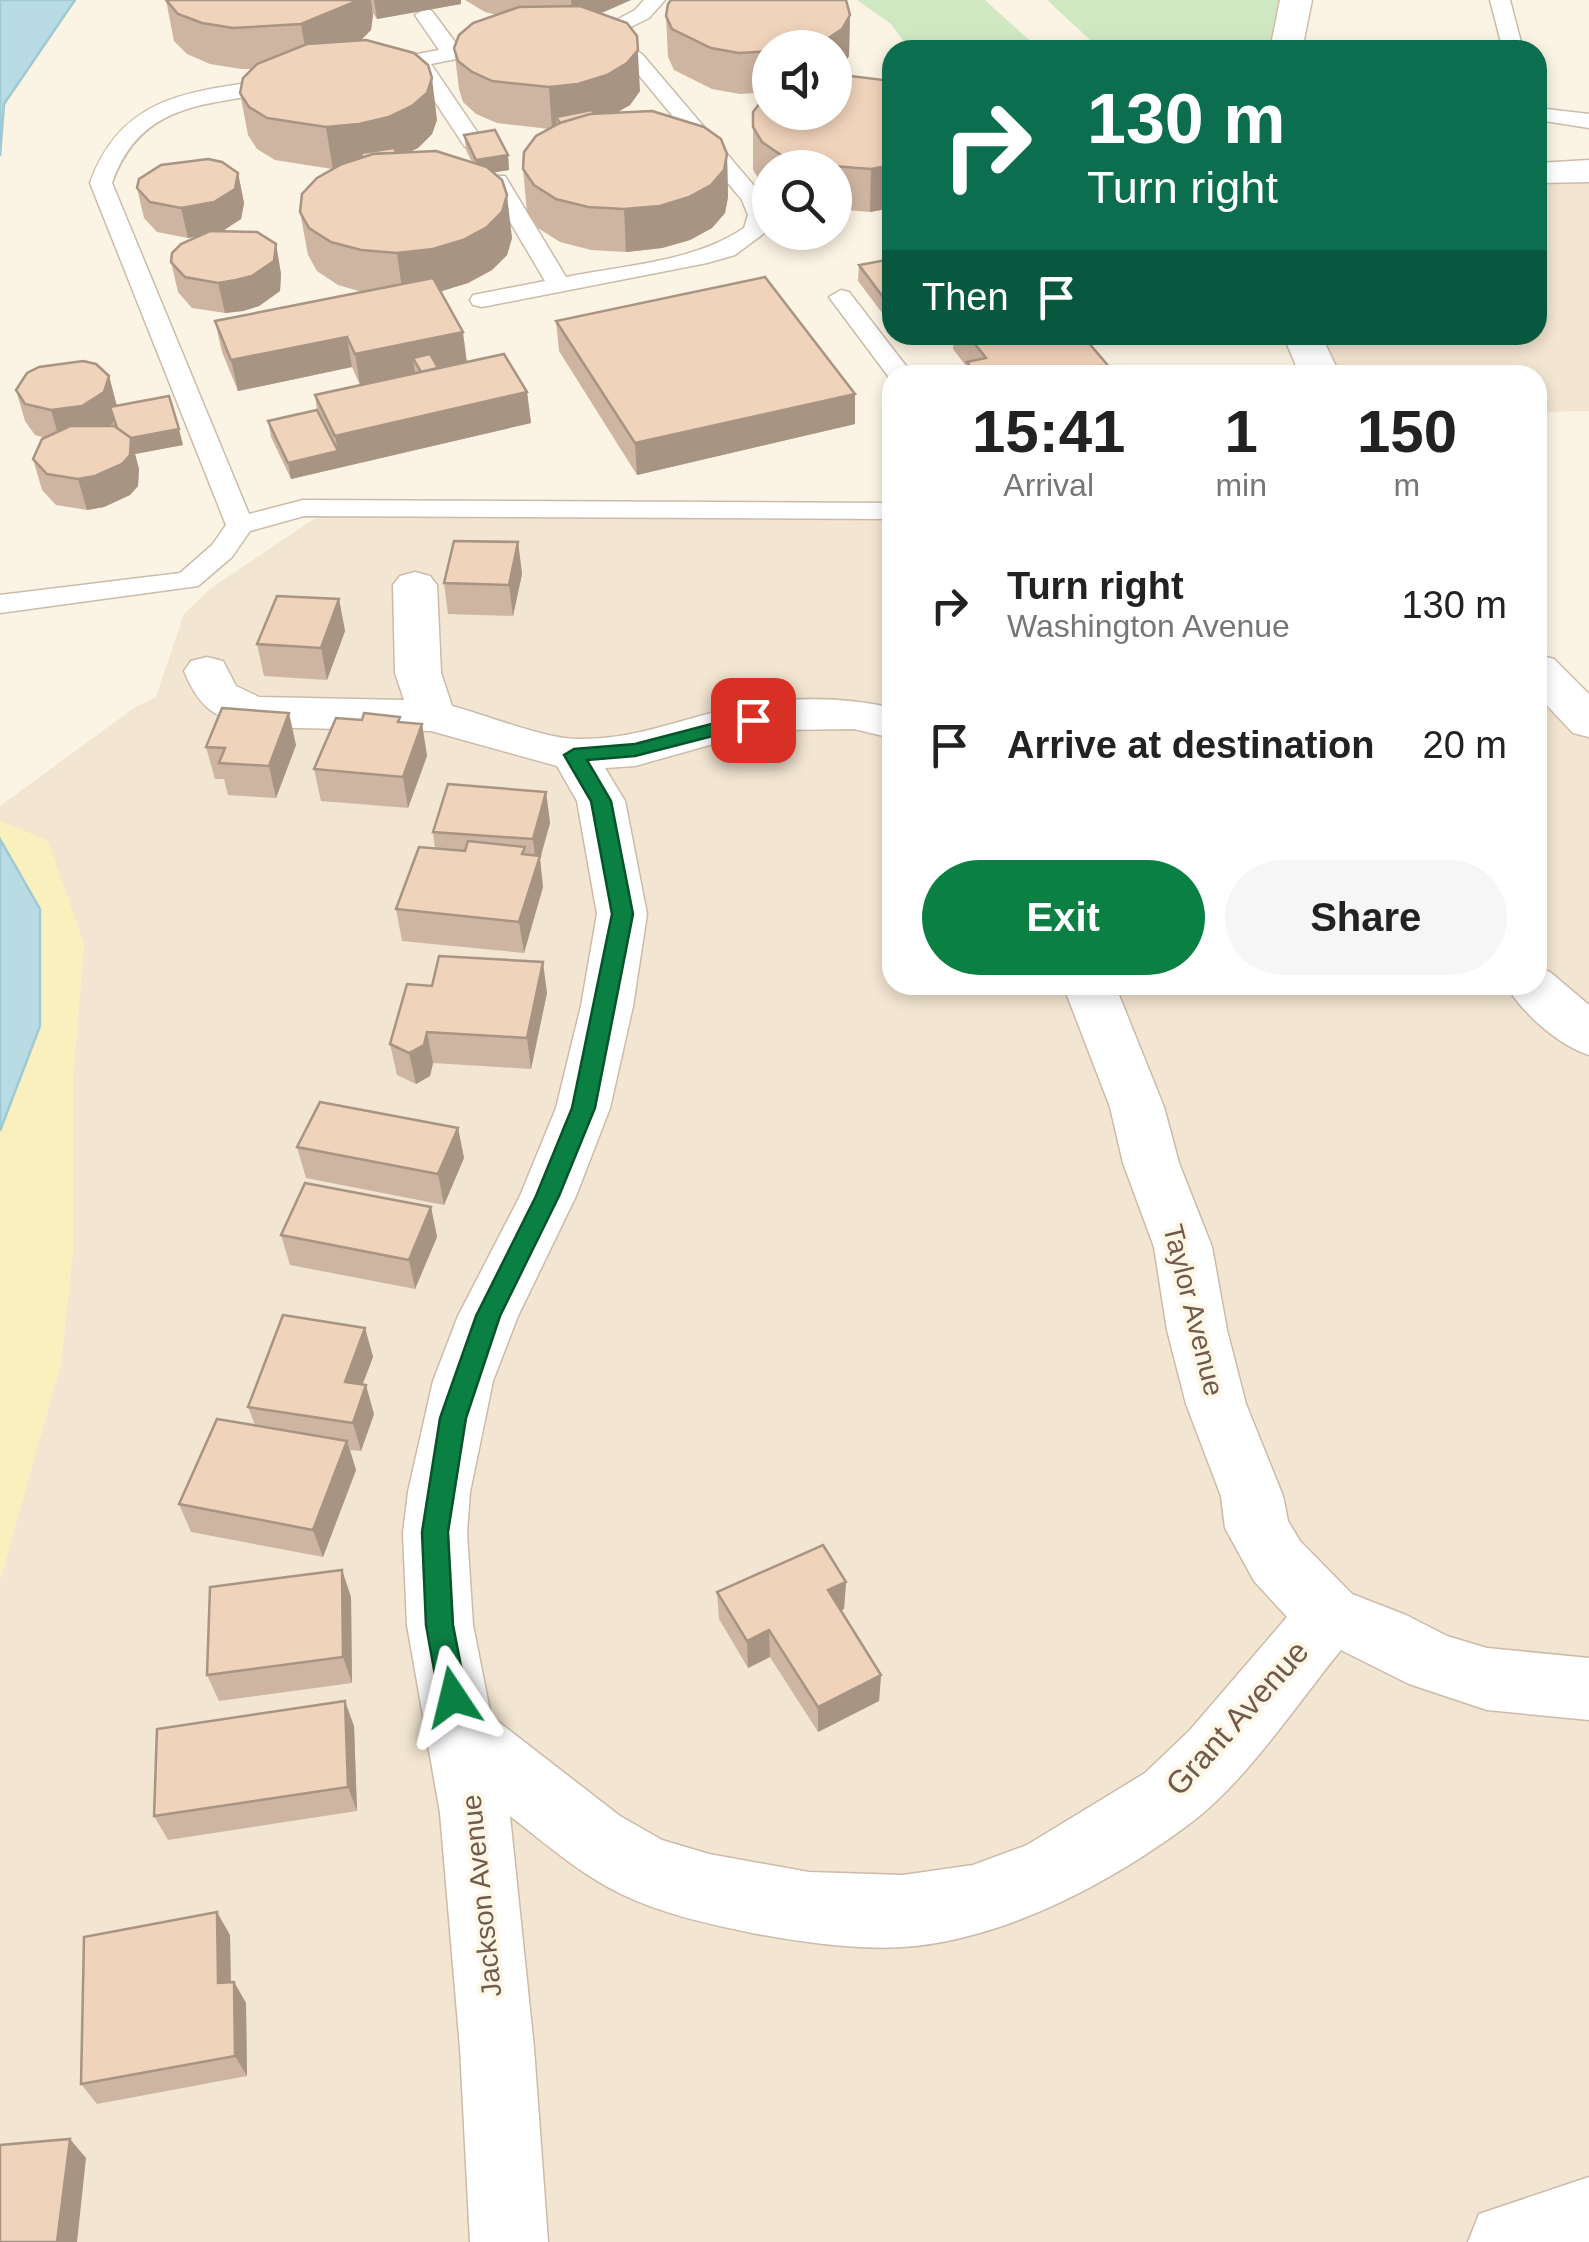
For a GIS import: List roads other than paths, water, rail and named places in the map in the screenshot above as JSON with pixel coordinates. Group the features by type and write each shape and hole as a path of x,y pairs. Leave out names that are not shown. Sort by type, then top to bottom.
{"street":[{"path":"1288,40 1296,0"},
{"path":"1547,173 1589,171"},
{"path":"416,585 418,673 432,716"},
{"path":"208,671 218,695 250,712 432,716 574,755 635,750 682,740 723,724 783,715 854,714 882,721"},
{"path":"1547,678 1589,722"},
{"name":"Jackson Avenue","path":"509,2242 497,2048 477,1832 440,1625 435,1532 453,1418 488,1316 548,1196 584,1108 622,914 601,801 574,755"},
{"name":"Taylor Avenue","path":"1093,995 1137,1107 1151,1163 1183,1247 1197,1330 1216,1404 1252,1496 1257,1528 1276,1561 1329,1616"},
{"path":"1543,995 1589,1035"},
{"name":"Grant Avenue","path":"459,1733 595,1840 647,1870 708,1888 809,1908 903,1911 973,1900 1048,1874 1168,1797 1214,1752 1329,1616 1383,1636 1432,1662 1486,1679 1589,1689"},
{"path":"1507,2242 1589,2216"}],"lane":[{"path":"482,300 728,250 756,231 759,215 753,199 636,58 583,38 642,14 655,0"},
{"path":"1500,0 1511,40"},
{"path":"424,15 453,54"},
{"path":"362,70 521,42"},
{"path":"418,60 473,142"},
{"path":"240,525 100,183 106,159 116,142 147,116 175,104 306,80"},
{"path":"1547,115 1589,121"},
{"path":"497,181 559,285"},
{"path":"841,297 892,365"},
{"path":"0,604 188,580 222,551 240,525 303,508 882,510"}],"water":[{"path":"0,0 75,0 4,104 0,156"},
{"path":"0,839 40,909 40,1026 0,1131"}]}
